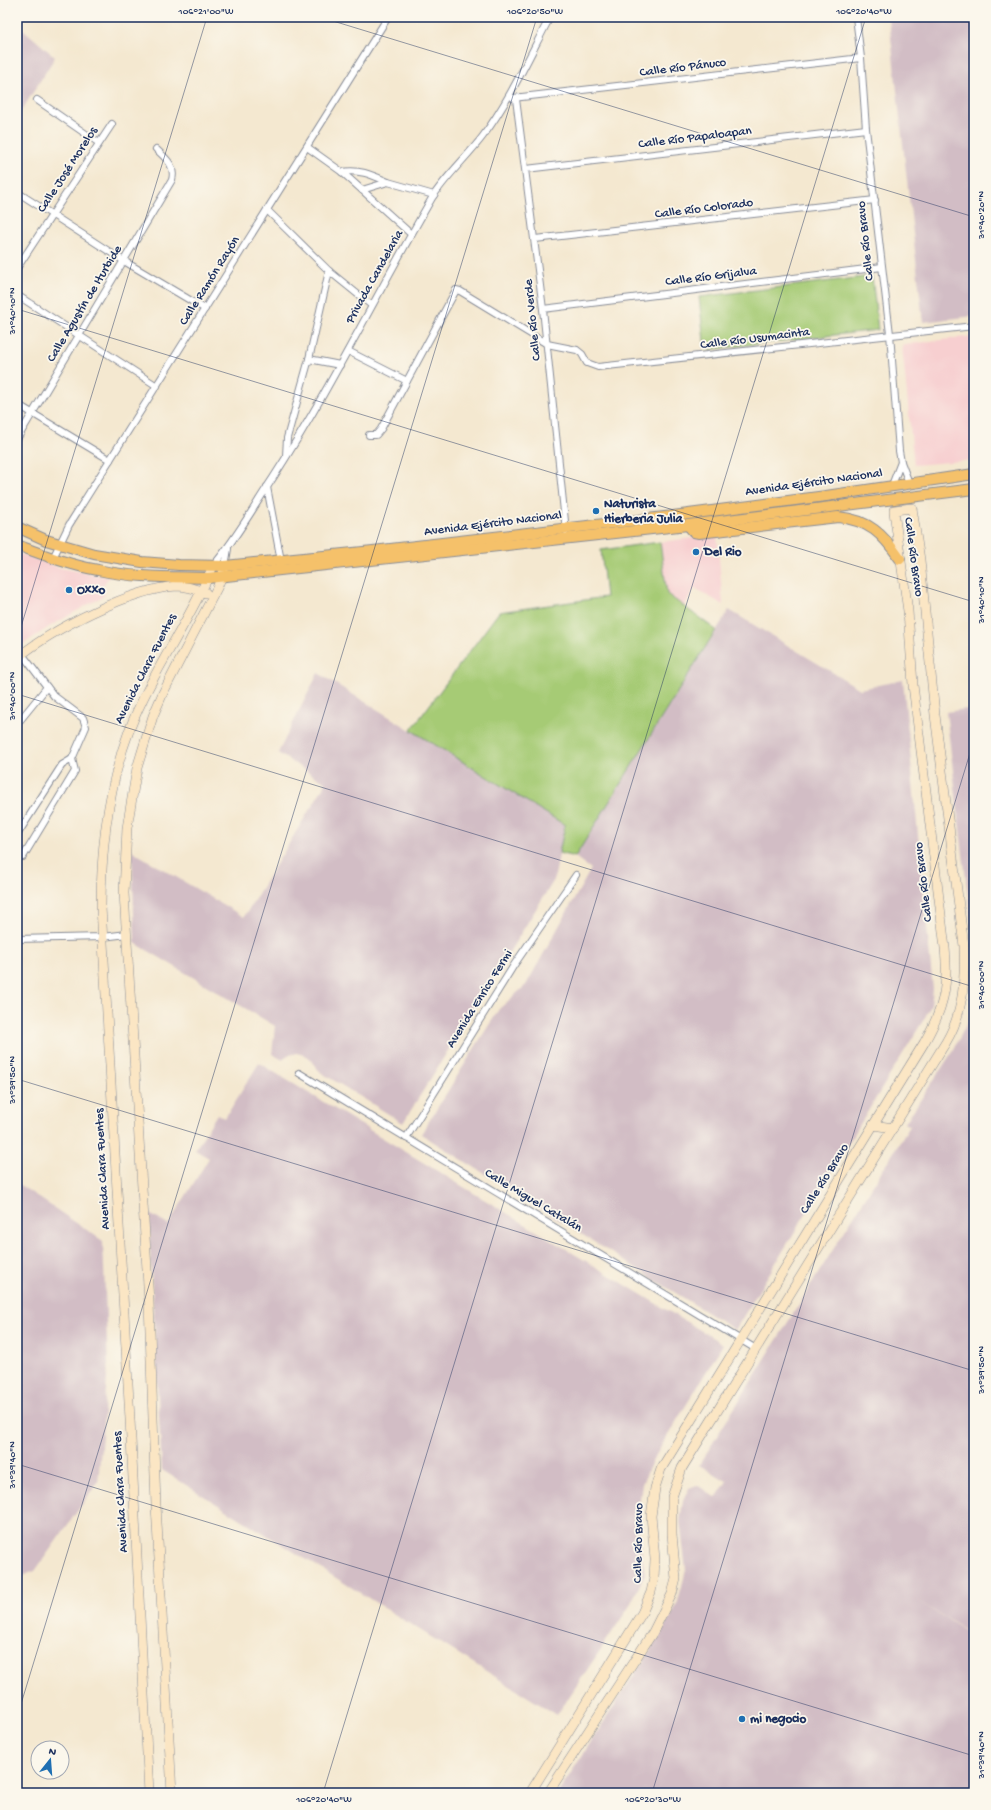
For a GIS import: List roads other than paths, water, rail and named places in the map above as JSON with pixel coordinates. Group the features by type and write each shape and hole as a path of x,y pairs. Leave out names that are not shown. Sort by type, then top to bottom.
{"main road":[{"name":"Avenida Ejército Nacional","path":"17,545 73,565 121,574 208,578 222,577 566,534 974,474"},
{"path":"806,511 844,499 904,489 908,483"},
{"name":"Avenida Ejército Nacional","path":"17,527 59,543 94,554 142,562 226,566 566,534 688,525 974,489"},
{"path":"688,525 694,532 699,533 838,517 848,518 864,523 875,530 887,540 900,560"}],"street":[{"name":"Calle Ramón Rayón","path":"53,558 59,543 110,460 388,17"},
{"name":"Calle Río Bravo","path":"856,17 861,58 866,129 890,334 901,462 908,483"},
{"name":"Privada Candelaria","path":"213,566 228,549 286,458 340,366 371,305 434,195 484,135 507,98 548,19"},
{"name":"Calle Río Pánuco","path":"507,98 516,99 861,58"},
{"name":"Calle Río Verde","path":"516,99 544,309 566,534"},
{"path":"37,100 99,143"},
{"name":"Calle José Morelos","path":"17,268 112,124"},
{"name":"Calle Río Papaloapan","path":"526,169 866,129"},
{"path":"307,146 342,172 411,234"},
{"name":"Calle Agustín de Iturbide","path":"17,439 172,180 172,165 156,149"},
{"path":"342,172 354,170 370,174 388,182 434,195"},
{"path":"362,190 388,182"},
{"path":"17,192 124,261 205,309"},
{"name":"Calle Río Colorado","path":"535,239 875,200"},
{"path":"268,210 329,271 371,305"},
{"name":"Calle Río Grijalva","path":"544,309 882,267"},
{"path":"286,458 286,438 309,359 329,271"},
{"path":"369,435 376,435 381,429 456,290 547,344"},
{"path":"17,295 156,386"},
{"name":"Calle Río Usumacinta","path":"547,344 577,350 592,366 604,367 890,334 974,326"},
{"path":"348,351 407,381"},
{"path":"309,359 340,366"},
{"path":"17,404 110,460"},
{"name":"Calle Río Bravo","path":"892,485 901,462"},
{"path":"267,487 281,561"},
{"name":"Calle Río Bravo","path":"530,1793 642,1613 651,1592 654,1578 655,1559 651,1516 658,1477 676,1444 938,1020 947,980 946,948 917,716 908,611 894,512 894,510 912,508 920,560 935,715 964,946 965,985 959,1010 950,1035 678,1476 672,1497 671,1508 676,1579 666,1609 649,1639 548,1793"},
{"name":"Privada Candelaria","path":"226,566 228,549"},
{"name":"Avenida Clara Fuentes","path":"149,1793 103,937 101,871 105,829 118,768 129,731 213,566"},
{"name":"Avenida Clara Fuentes","path":"172,1793 156,1505 149,1302 124,893 125,852 130,804 137,768 153,716 163,693 213,596 226,566"},
{"path":"17,835 63,764 72,759 86,727 85,722 54,696 19,656 41,641 82,619 138,594 177,586 193,588 213,596"},
{"path":"911,649 928,646"},
{"path":"17,724 47,687"},
{"path":"917,716 935,715"},
{"path":"17,857 23,857 75,771 72,759"},
{"name":"Avenida Enrico Fermi","path":"406,1138 514,965 576,875"},
{"path":"17,939 103,937 127,934"},
{"name":"Calle Miguel Catalán","path":"298,1073 756,1349"},
{"path":"874,1125 893,1128"}],"place":[{"name":"Naturista Hierberia Julia","path":"596,511"},
{"name":"Del Rio","path":"696,552"},
{"name":"Oxxo","path":"69,590"},
{"name":"mi negocio","path":"742,1719"}]}
